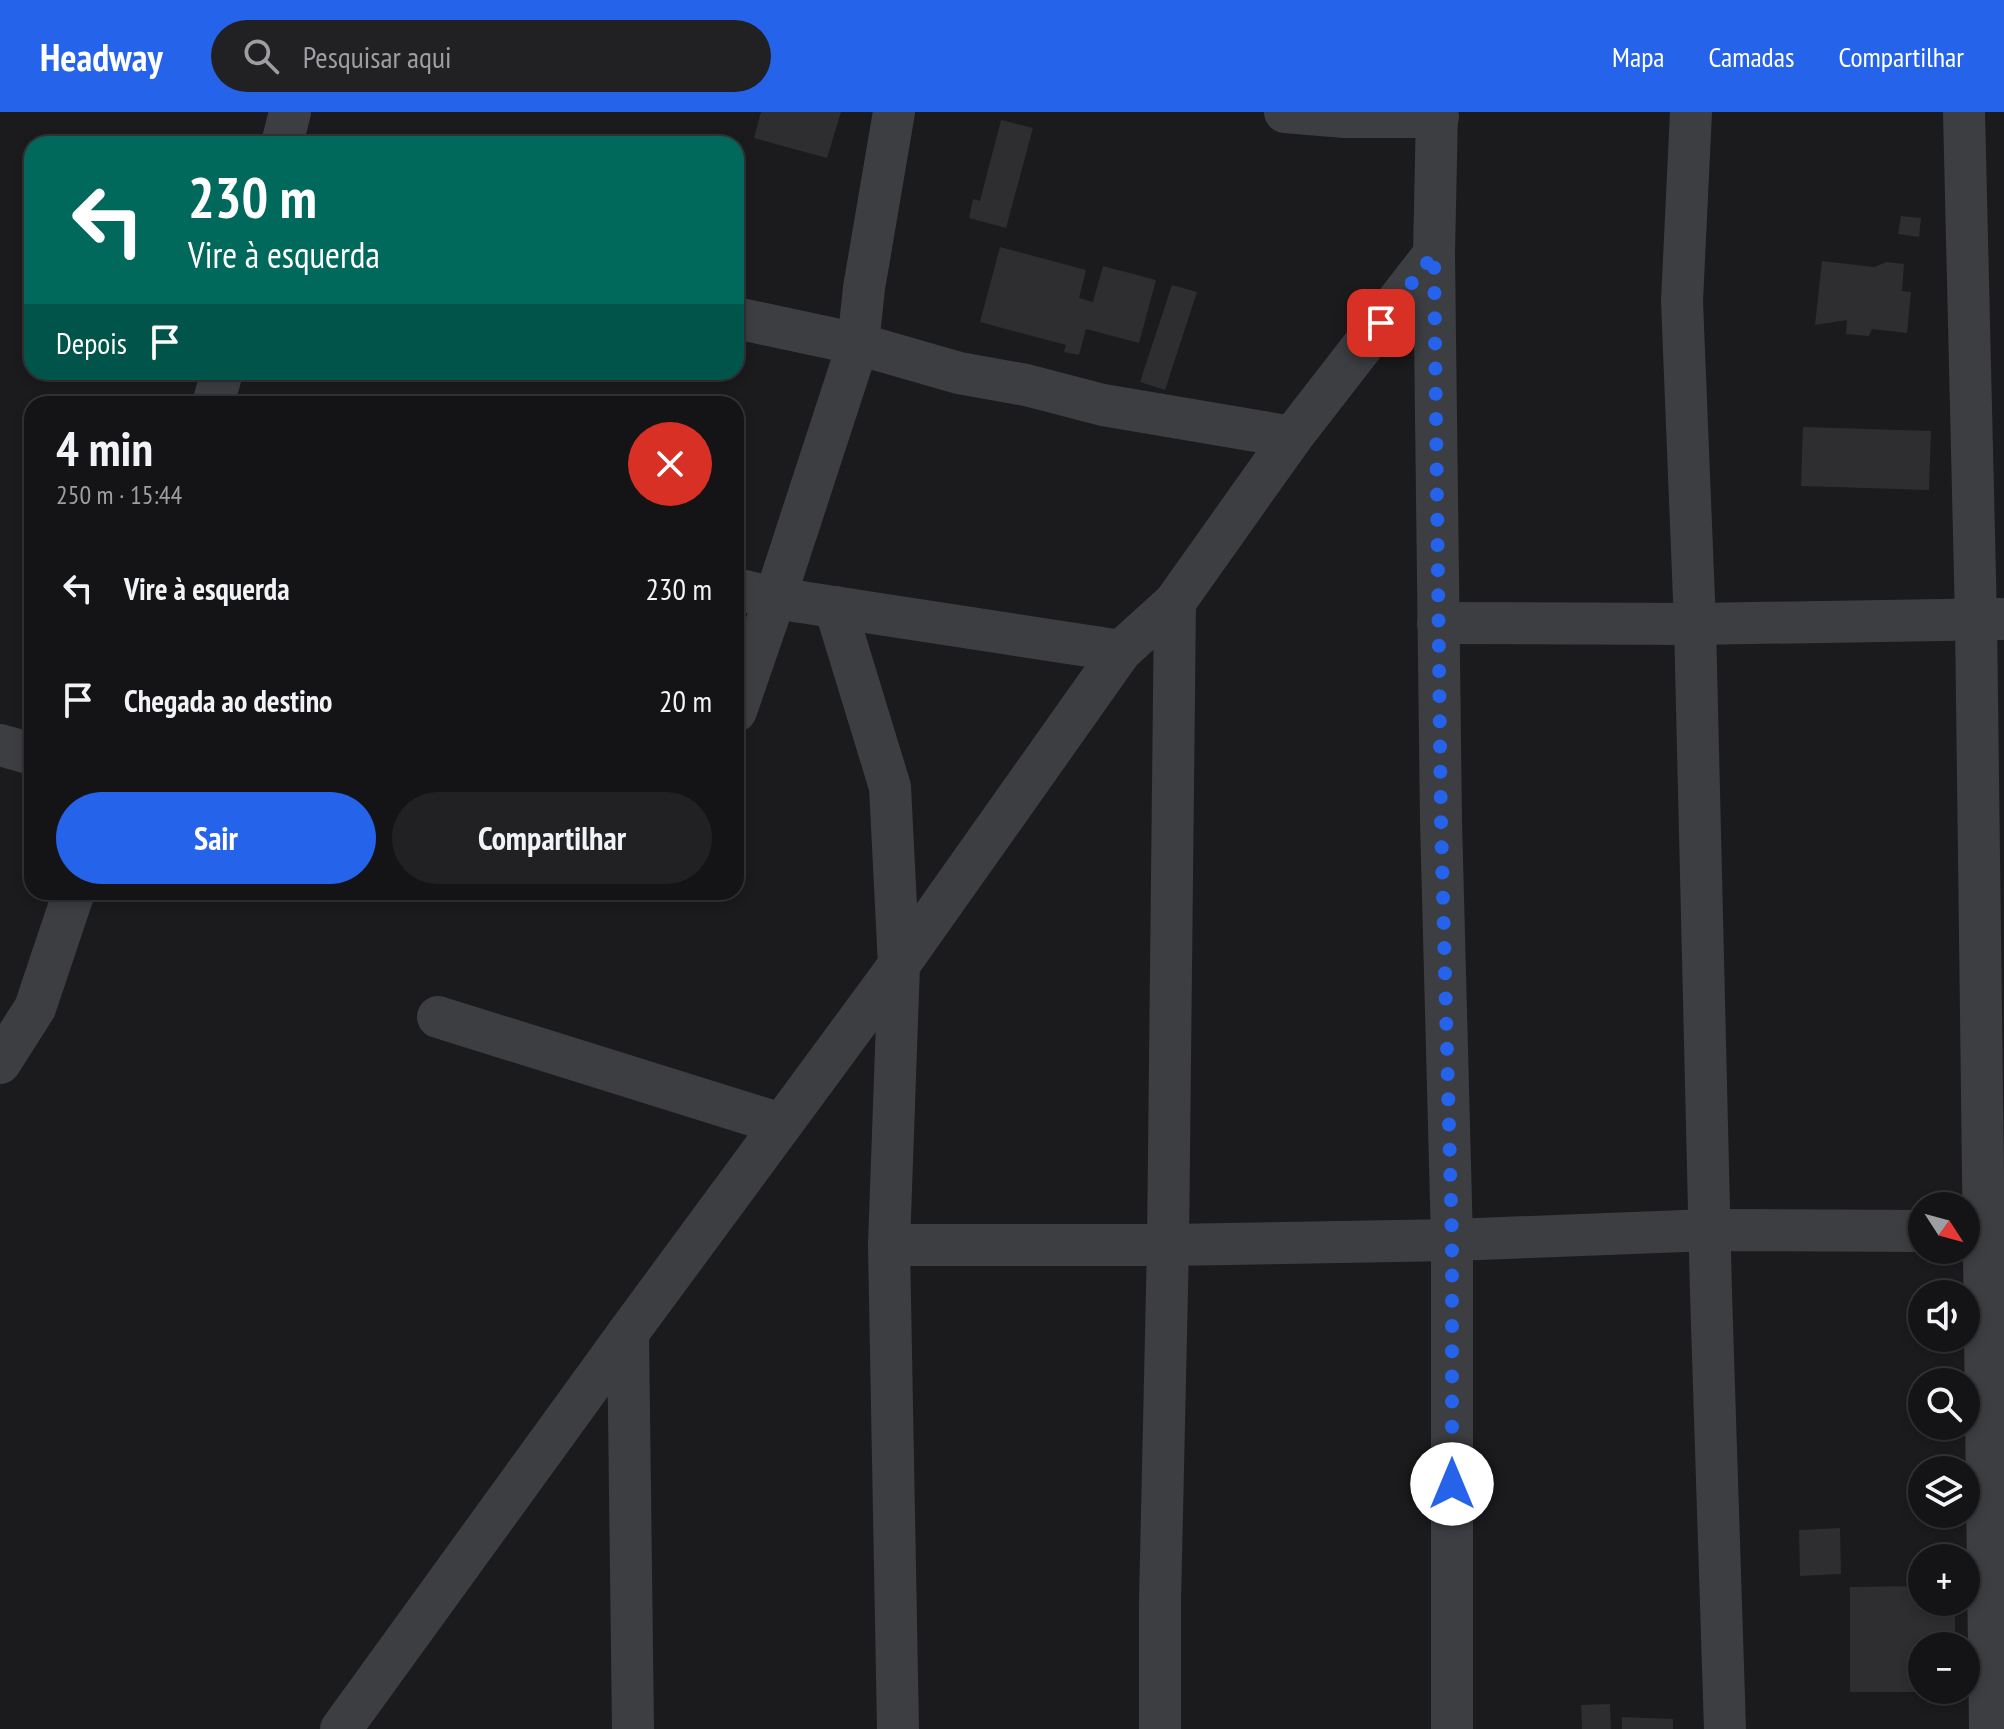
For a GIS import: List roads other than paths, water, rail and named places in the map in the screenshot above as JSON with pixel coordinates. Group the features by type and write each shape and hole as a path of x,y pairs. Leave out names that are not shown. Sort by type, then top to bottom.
{"street":[{"path":"284,136 290,112"},
{"path":"744,664 756,594 858,344 864,288 894,112"},
{"path":"1285,112 1345,117 1438,115 1434,254 1441,821 1452,1240 1452,1729"},
{"path":"1691,112 1682,301 1695,624 1725,1729"},
{"path":"1964,112 1990,619 1984,1231 1990,1729"},
{"path":"341,1729 899,965 1121,651 1175,602 1292,437 1434,254"},
{"path":"744,320 858,344 959,373 1026,385 1103,405 1292,437"},
{"path":"756,594 1121,651"},
{"path":"1160,1729 1175,602"},
{"path":"835,607 890,787 899,965 889,1245 898,1729"},
{"path":"1438,623 1695,624 1990,619"},
{"path":"0,745 24,752"},
{"path":"0,1063 35,1008 71,900"},
{"path":"438,1017 781,1124"},
{"path":"889,1245 1168,1245 1452,1240 1710,1230 1908,1231"},
{"path":"628,1333 633,1729"}]}
